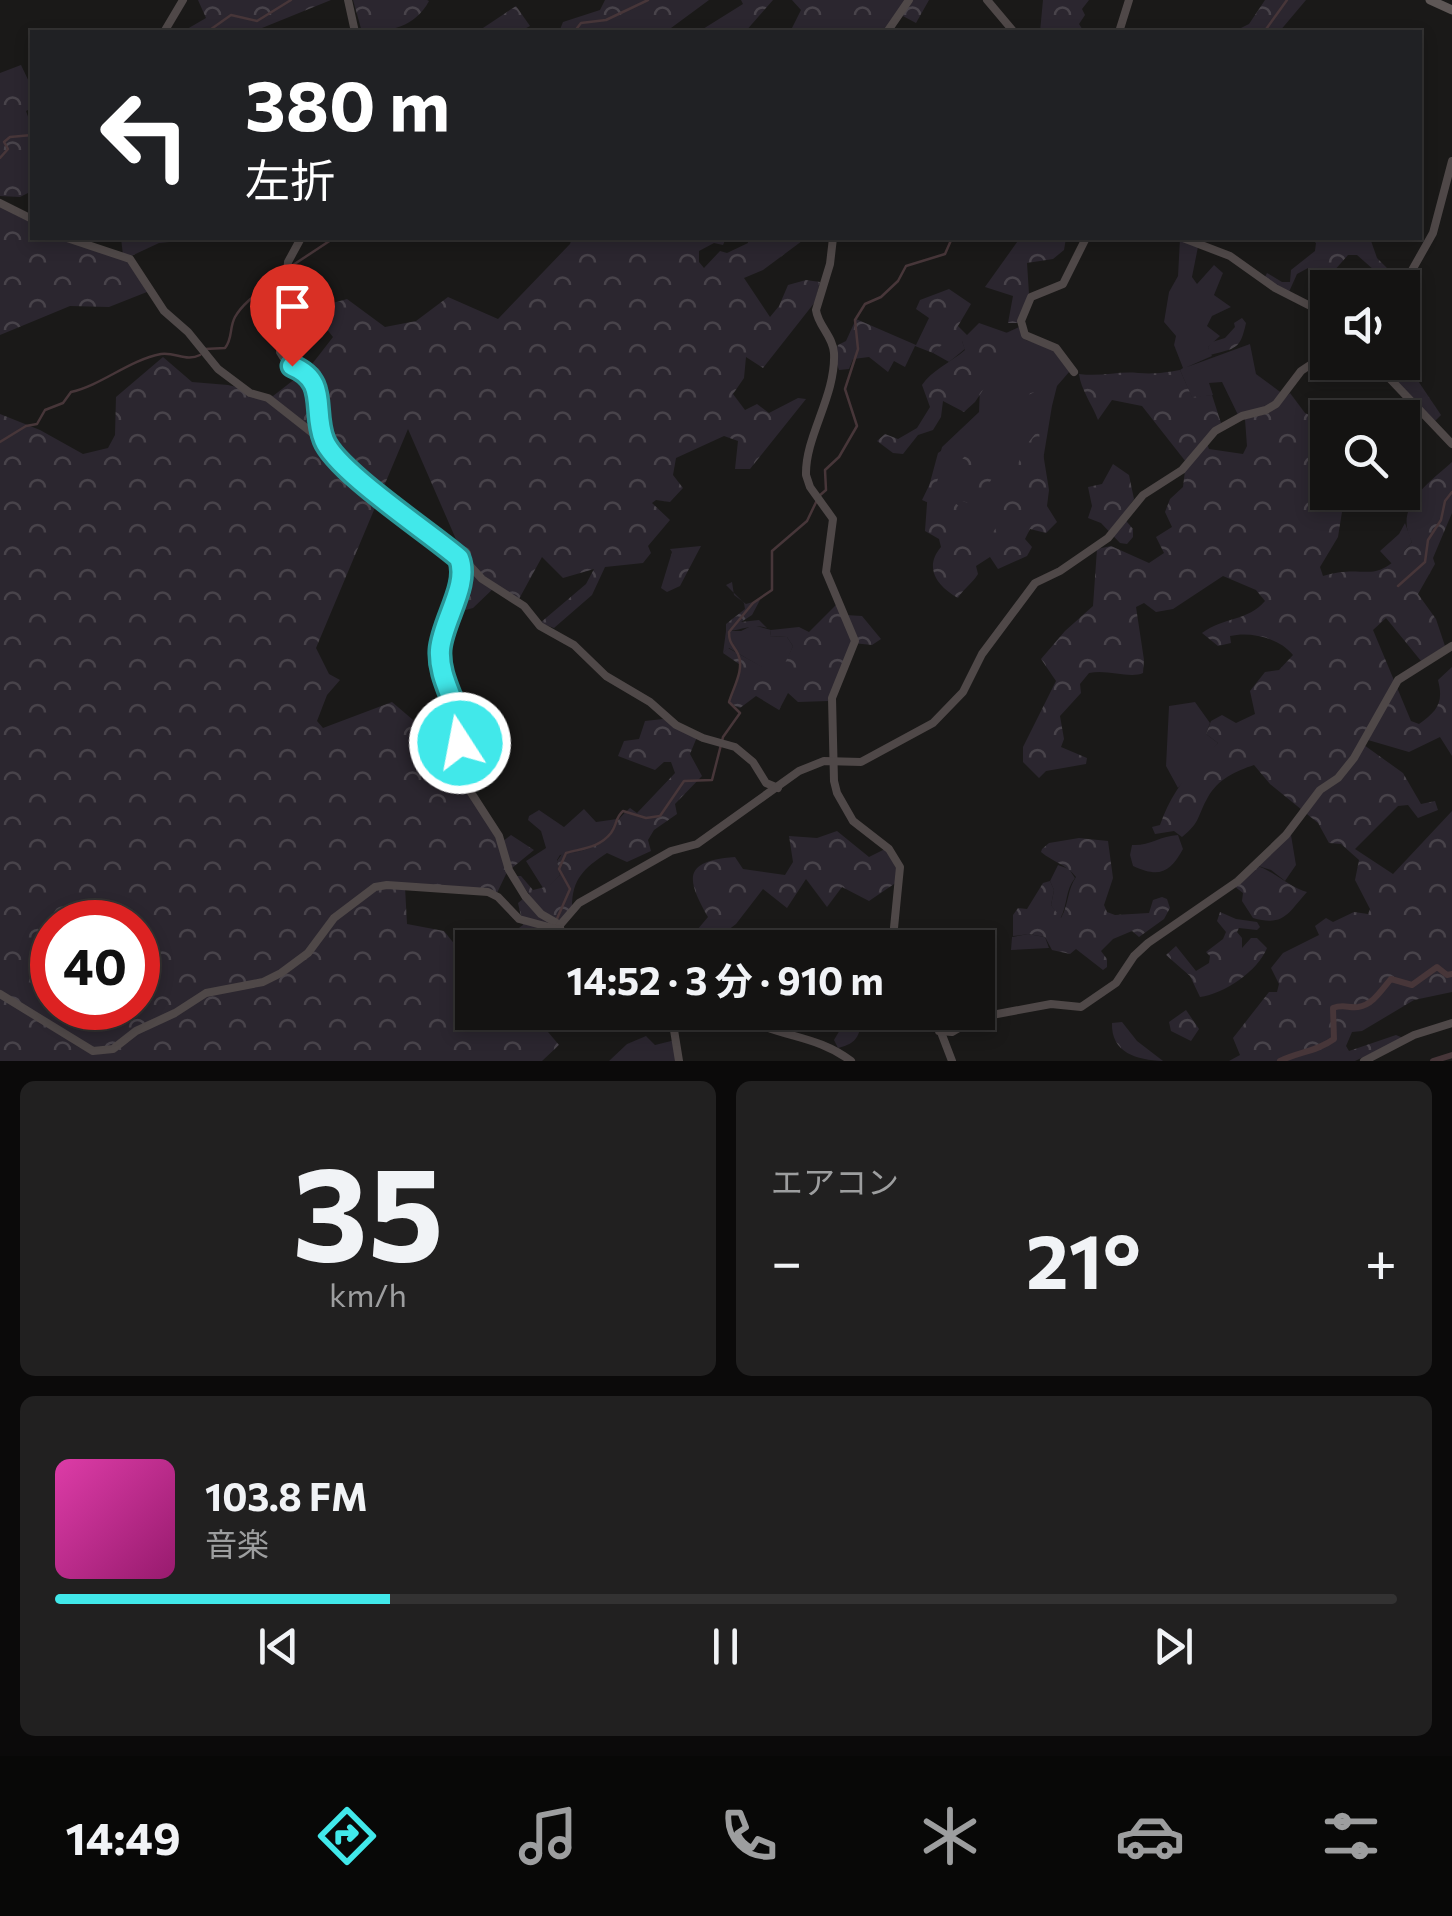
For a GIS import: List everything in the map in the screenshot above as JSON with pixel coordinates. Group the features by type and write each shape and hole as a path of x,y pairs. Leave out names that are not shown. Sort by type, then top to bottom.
{"main road":[{"path":"1430,0 1452,10"}],"street":[{"path":"165,30 183,0"},
{"path":"348,0 355,30"},
{"path":"888,30 909,0"},
{"path":"986,0 1012,30"},
{"path":"1120,30 1128,0"},
{"path":"1412,270 1433,234 1452,161"},
{"path":"0,203 30,217"},
{"path":"72,240 130,259 164,311 225,375 250,393 268,398 324,442 359,480 461,556 482,580 524,606 540,626 574,645 606,676 650,702 676,724 748,757 766,783 778,788"},
{"path":"300,240 288,262 280,352 285,361 310,376 315,385 324,442"},
{"path":"833,240 816,310 834,352 831,385 806,468 807,481 833,519 826,572 856,641 832,698 835,788 849,815 890,849 900,867 894,930"},
{"path":"1074,372 1056,348 1025,334 1021,321 1031,297 1056,289 1066,280 1085,240"},
{"path":"1189,240 1230,256 1275,288 1310,306"},
{"path":"556,926 580,903 671,851 698,844 799,771 824,761 861,762 941,716 963,692 982,654 1029,588 1108,538 1143,495 1182,470 1212,434 1242,416 1276,404 1300,371 1310,365"},
{"path":"1391,380 1452,444"},
{"path":"459,558 462,577 444,622 440,662 460,722 459,774 499,836 516,883 541,914 563,930"},
{"path":"952,1061 940,1031 952,1032 976,1018 1050,1004 1076,1008 1116,983 1148,943 1238,881 1286,835 1320,790 1348,766 1398,680 1452,646"},
{"path":"0,994 98,1052 113,1049 136,1030 213,990 272,979 308,953 334,918 370,890 382,886 488,892 519,919 556,926"},
{"path":"1364,1061 1414,1035 1452,1024"},
{"path":"674,1030 679,1061"},
{"path":"777,1030 824,1043 851,1061"}],"green space":[{"path":"198,0 331,0 257,30 185,30 206,18"},
{"path":"353,0 429,1 417,17 401,26 361,30"},
{"path":"605,0 709,0 664,30 560,30 563,22 600,10"},
{"path":"741,0 773,0 747,30 703,29 743,4"},
{"path":"792,0 929,0 916,23 901,15 889,30 791,30 801,10"},
{"path":"1043,0 1089,0 1082,9 1085,15 1079,24 1083,30 1040,30"},
{"path":"1265,0 1306,0 1281,30 1237,30 1249,24"},
{"path":"516,6 530,26 523,30 480,30"},
{"path":"21,65 30,84 30,109 26,111 30,122 30,192 20,197 0,196 0,73"},
{"path":"0,205 30,219 30,240 74,240 123,255 121,240 190,240 159,243 129,257 152,290 109,307 70,306 0,335"},
{"path":"571,240 725,240 723,245 714,243 699,251 699,262 704,268 720,251 727,253 747,240 803,240 763,270 744,278 770,317 788,285 806,280 820,282 815,302 763,368 746,357 744,378 733,394 745,410 757,404 769,413 798,398 806,399 750,469 735,469 738,441 724,436 676,458 673,475 683,488 670,502 652,503 670,520 648,546 651,553 643,563 605,567 592,595 554,628 540,623 586,584 594,569 563,578 542,557 519,599 497,585 473,608 454,613 464,585 465,560 408,429 316,648 329,674 340,680 327,695 317,721 323,728 392,702 419,725 458,711 457,767 502,842 511,835 534,850 507,872 497,893 405,887 407,924 444,931 455,945 455,1030 546,1030 559,1045 542,1061 0,1061 0,414 83,454 108,448 115,435 116,397 163,357 192,382 228,385 273,396 309,368 333,337 311,309 347,299 385,327 416,321 448,297 498,319"},
{"path":"1019,240 1066,240 1064,250 1053,259 1027,263 1029,294 1018,323 1008,323 1013,296 985,287"},
{"path":"1180,240 1184,240 1198,247 1192,277 1197,284 1214,265 1223,273 1214,295 1231,307 1212,316 1207,326 1220,336 1208,347 1212,356 1187,367 1250,344 1256,374 1283,394 1267,408 1238,415 1222,382 1209,383 1213,395 1192,398 1180,370 1183,368 1174,345 1176,336 1164,322 1169,292 1178,276"},
{"path":"1312,240 1371,240 1377,258 1388,269 1374,270 1357,255 1348,255 1335,270 1308,268 1297,274 1288,294 1264,279 1267,273 1290,282 1291,270 1315,251"},
{"path":"949,289 971,304 958,326 967,335 979,323 1013,335 975,402 964,412 943,401 941,417 933,430 918,435 903,454 893,453 877,441 885,434 898,439 917,428 930,407 922,385 965,350 962,341 946,341 933,353 915,346 905,367 894,361 888,372 869,357 853,359 849,369 839,370 834,356 856,319 916,345 929,318 916,309 920,300"},
{"path":"1242,318 1246,323 1239,343 1210,355 1208,347 1212,342 1225,338"},
{"path":"1019,327 1026,340 1054,349 1070,371 1057,386 1052,406 1034,515 980,559 949,544 940,508 922,500 942,447 979,412 980,385 995,338"},
{"path":"945,341 962,341 965,349 949,362 933,353"},
{"path":"1180,370 1192,397 1212,395 1221,423 1205,439 1209,449 1243,454 1247,446 1245,419 1269,413 1290,393 1310,415 1310,510 1342,510 1338,537 1320,567 1323,576 1379,570 1399,557 1412,542 1407,529 1409,510 1420,510 1420,492 1452,462 1452,513 1433,558 1435,564 1418,594 1436,619 1445,646 1421,661 1386,618 1373,630 1411,721 1419,724 1435,710 1440,695 1438,680 1452,667 1452,756 1440,737 1409,752 1368,740 1364,745 1403,773 1421,804 1435,801 1438,810 1418,818 1408,805 1398,806 1355,849 1393,874 1452,811 1452,992 1414,1000 1362,1031 1352,1032 1346,1046 1349,1051 1396,1035 1403,1038 1355,1061 1229,1061 1240,1055 1233,1038 1269,992 1277,992 1279,984 1271,968 1283,953 1319,935 1315,926 1326,918 1333,922 1354,912 1368,914 1370,909 1355,880 1359,860 1341,844 1329,843 1318,823 1270,784 1254,765 1217,785 1196,823 1182,837 1174,831 1155,834 1152,827 1160,825 1183,781 1218,743 1206,734 1211,721 1222,715 1236,723 1255,714 1250,691 1265,672 1279,670 1293,655 1264,637 1230,636 1231,643 1218,646 1202,633 1258,607 1265,601 1256,590 1223,576 1173,609 1156,612 1144,603 1136,607 1143,673 1089,673 1080,684 1081,693 1060,716 1064,739 1061,747 1087,758 1086,764 1046,771 1039,778 1023,762 1023,747 1056,681 1041,659 1093,606 1097,549 1111,546 1149,563 1164,553 1156,537 1172,527 1165,512 1170,499 1183,487 1186,462 1142,406 1112,400 1098,420 1079,374"},
{"path":"1417,380 1441,415 1435,421 1420,406 1420,400 1413,400 1394,381"},
{"path":"1035,392 1000,407 976,435 948,452 932,495 949,498 960,507 956,531 964,545 970,549 985,544 1004,516 973,510 980,505 1003,505 1024,448 1039,429 1040,448 1028,450 1019,470 1016,491 1043,453 1049,490 1047,506 1057,522 1046,533 1030,529 1025,539 1032,547 1027,556 998,569 990,557 976,566 978,574 958,598 935,576 933,562 941,547 939,539 925,531 928,490 938,453 968,433 994,406 1008,398"},
{"path":"1009,441 1014,443 986,488 973,491 968,503 954,498 962,494 969,482 980,478 981,468 993,461 999,448"},
{"path":"990,444 993,449 976,461 949,496 960,462 972,450"},
{"path":"1113,464 1129,475 1134,499 1122,516 1133,529 1127,544 1120,543 1101,523 1088,518 1092,506 1088,487 1102,484"},
{"path":"1405,523 1412,542 1393,565 1380,551"},
{"path":"701,546 680,586 667,592 661,588 670,549"},
{"path":"760,600 752,615 741,622 759,620 767,628 726,631 726,624 745,609 742,601 746,604"},
{"path":"837,604 845,615 862,616 881,639 872,645 853,643 828,701 798,702 788,693 779,710 756,696 740,708 728,703 740,673 739,664 723,653 728,648 779,676 793,646 787,637 770,636 771,630 799,627 809,632"},
{"path":"753,625 771,630 770,636 787,637 793,646 780,678 729,648 723,653 726,631 741,631"},
{"path":"1195,702 1210,723 1206,734 1218,743 1178,788 1166,766 1169,706"},
{"path":"663,719 697,737 690,754 702,776 675,804 677,814 654,830 648,840 651,851 627,862 607,853 581,875 572,907 549,930 516,930 523,925 518,903 529,894 516,876 521,876 533,890 549,886 560,875 557,861 562,854 595,845 630,808 637,813 675,773 671,762 664,762 655,770 618,756 624,741 639,739 645,721"},
{"path":"584,809 596,822 617,819 594,846 560,855 560,875 543,888 526,861 546,848 541,831 528,820 529,816 539,810 564,827"},
{"path":"837,831 869,857 885,849 896,861 897,882 869,901 842,887 827,907 806,879 787,908 763,889 728,930 697,930 708,917 693,881 698,867 735,857 743,869 785,875 793,862 789,836 817,838"},
{"path":"1178,835 1183,849 1168,868 1150,872 1133,866 1132,845"},
{"path":"1291,835 1296,865 1285,881 1271,870 1255,865"},
{"path":"1079,838 1108,841 1113,878 1104,905 1107,912 1149,913 1153,900 1162,897 1170,908 1164,919 1139,937 1132,931 1113,939 1101,951 1107,959 1103,970 1076,949 1070,954 1052,950 1045,937 1013,936 1013,915 1018,908 1027,909 1043,883 1050,881 1054,890 1051,905 1061,918 1076,877 1041,852 1049,843"},
{"path":"1058,865 1069,869 1075,878 1060,919 1051,905 1054,890 1050,881"},
{"path":"1255,865 1307,892 1279,919 1253,918 1242,901 1243,893 1234,886"},
{"path":"1220,912 1257,922 1257,930 1239,928 1242,948 1251,938 1257,938 1267,948 1239,980 1200,997 1190,976 1166,955 1176,946 1196,971 1209,963 1206,952 1226,932 1217,921"},
{"path":"1012,937 1045,937 1049,948 1011,950"},
{"path":"1186,1010 1199,1029 1191,1041 1171,1031 1169,1022"},
{"path":"1122,1022 1137,1041 1163,1061 1144,1059 1121,1048 1112,1023"},
{"path":"840,1030 859,1030 848,1045 838,1048 834,1040"},
{"path":"646,1036 655,1045 675,1040 679,1061 609,1061 627,1044"}],"waterway":[{"path":"210,30 231,15 257,21 291,0"},
{"path":"576,30 581,23 606,20 648,0"},
{"path":"1265,30 1287,0"},
{"path":"0,158 8,149 4,142 10,137 30,135"},
{"path":"290,267 331,240"},
{"path":"556,921 570,889 559,869 566,853 601,842 623,811 646,818 660,816 684,781 712,780 723,737 740,713 729,702 740,666 729,632 753,603 772,590 772,551 807,521 826,490 825,470 839,457 857,426 845,389 858,349 855,320 865,304 881,297 898,281 906,266 945,254 951,240"},
{"path":"205,349 225,348 239,310 284,272"},
{"path":"0,442 26,426 37,424 45,410 63,403 71,392 138,361 161,354 190,358 200,355"},
{"path":"1398,586 1425,562 1428,540 1452,492"},
{"path":"1280,1061 1334,1039 1333,1008 1363,1006 1391,979 1412,985 1437,967 1447,975 1452,974"},
{"path":"1433,1061 1452,1055"}],"route":[{"path":"292,366 305,371 315,385 324,442 359,480 459,558 462,577 444,622 440,662 441,674 458,712 460,743"}]}
